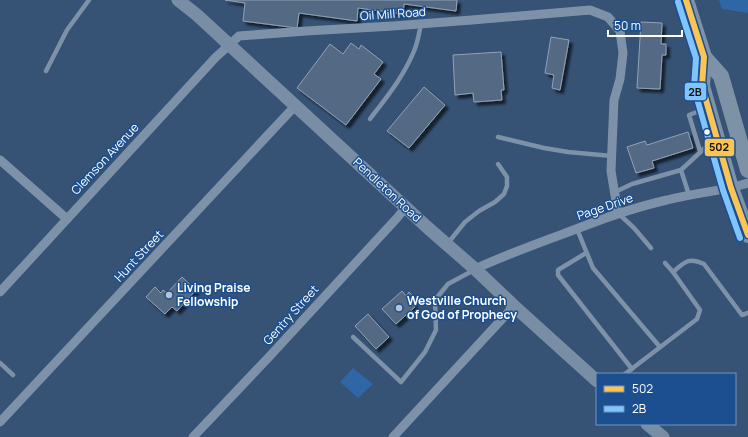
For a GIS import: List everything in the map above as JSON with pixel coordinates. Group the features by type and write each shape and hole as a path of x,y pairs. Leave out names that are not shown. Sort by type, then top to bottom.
{"highway":[{"path":"686,0 704,57 702,86 731,188 748,235"},
{"path":"704,57 721,76 748,170"}],"street":[{"name":"Pendleton Road","path":"178,0 229,44 596,380"},
{"name":"Oil Mill Road","path":"229,44 239,36 421,24 590,10 608,17 620,30 623,53 620,79 614,100 612,156"},
{"name":"Clemson Avenue","path":"0,292 229,44"},
{"name":"Hunt Street","path":"0,422 295,106"},
{"path":"612,156 611,171 618,213"},
{"path":"0,160 67,219"},
{"name":"Page Drive","path":"475,269 498,258 618,213 666,200 731,188 748,183"},
{"name":"Gentry Street","path":"193,437 268,358 406,207"},
{"path":"393,437 514,306"},
{"path":"648,425 663,437"}],"lane":[{"path":"46,71 67,30 89,0"},
{"path":"370,119 388,96 408,64 417,42 421,24"},
{"path":"700,151 689,115 708,108"},
{"path":"498,137 568,152 612,156"},
{"path":"615,192 632,184 681,170 707,146 719,143"},
{"path":"446,244 465,222 479,211 495,202 504,194 507,186 507,178 498,164"},
{"path":"681,170 689,195"},
{"path":"618,213 634,228 651,248"},
{"path":"577,229 593,268 660,347"},
{"path":"586,253 558,270 558,275 632,369"},
{"path":"673,272 688,260 697,261 704,264 742,314 748,313"},
{"path":"626,373 697,318 700,310 665,263"},
{"path":"353,337 401,382 425,352 436,330 435,300 448,284 475,269"},
{"path":"0,363 13,375"}],"shaded area":[{"path":"719,0 748,0 748,13 722,9"},
{"path":"353,368 373,384 358,398 340,382"}],"building":[{"path":"225,0 457,0 456,11 404,4 403,14 358,8 357,21 299,13 297,28 243,21 245,3"},
{"path":"641,22 662,23 661,44 666,44 666,55 662,55 660,89 637,88"},
{"path":"551,37 569,40 560,90 552,88 554,75 545,73"},
{"path":"351,43 359,49 361,45 383,62 374,74 381,79 346,125 297,88 330,44 343,54"},
{"path":"501,52 504,90 501,90 502,100 474,102 473,93 455,95 453,55"},
{"path":"424,87 445,105 409,148 387,131"},
{"path":"688,132 693,148 652,161 654,168 636,173 627,147 645,141 647,145"},
{"name":"Living Praise Fellowship","path":"182,277 196,290 177,311 172,307 165,314 146,297 155,287 161,293 163,290 167,293"},
{"name":"Westville Church of God of Prophecy","path":"402,291 406,296 409,292 416,299 412,303 415,307 396,324 382,309"},
{"path":"368,314 389,337 376,349 355,326"}],"transit line":[{"name":"502","path":"686,0 704,57 702,86 731,188 748,235"},
{"name":"2B","path":"678,2 696,58 694,88 723,190 740,238"}],"place":[{"name":"Living Praise Fellowship","path":"169,295"},
{"name":"Westville Church of God of Prophecy","path":"399,308"}]}
